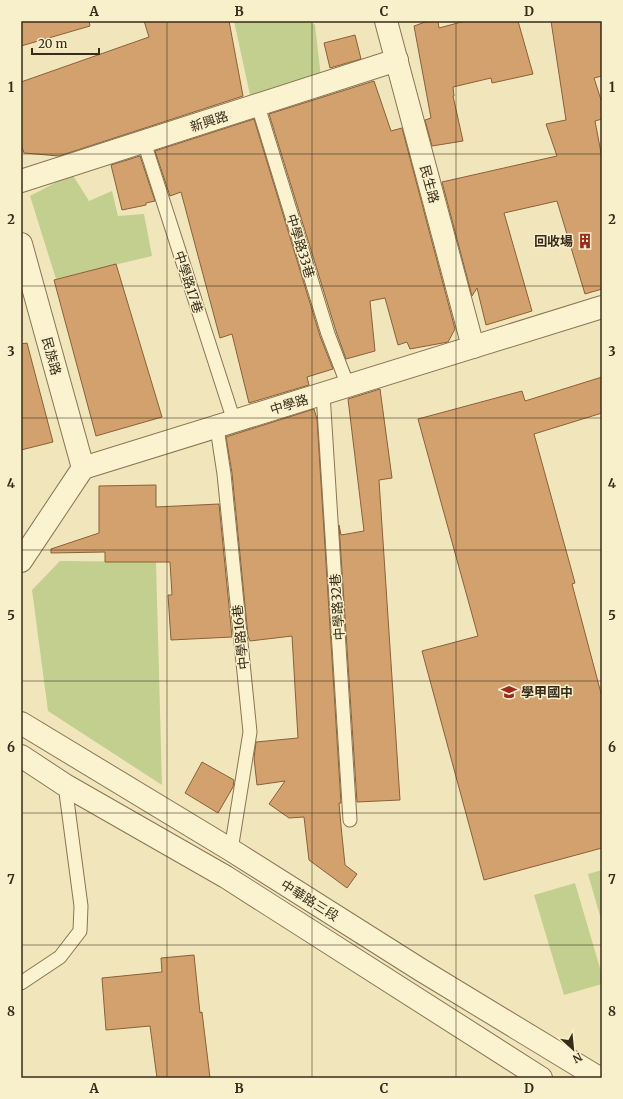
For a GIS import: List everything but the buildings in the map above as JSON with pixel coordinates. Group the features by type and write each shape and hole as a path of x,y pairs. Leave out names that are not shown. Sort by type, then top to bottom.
{"street":[{"name":"民生路","path":"386,21 473,347"},
{"name":"新興路","path":"21,181 258,106 397,60"},
{"name":"民族路","path":"21,244 83,468"},
{"name":"中學路","path":"83,468 602,307"},
{"path":"21,562 83,468"},
{"name":"中華路三段","path":"21,723 231,850 421,970 599,1078"},
{"name":"中華路三段","path":"21,756 65,785 226,877 541,1078"}],"lane":[{"name":"中學路33巷","path":"258,106 328,334 348,386"},
{"name":"中學路17巷","path":"144,142 227,424"},
{"name":"中學路32巷","path":"323,394 350,820"},
{"name":"中學路16巷","path":"227,424 217,428 224,474 250,732 231,850"},
{"path":"21,983 60,957 80,931 81,906 65,785"}],"green space":[{"path":"234,21 309,21 315,25 321,77 250,95"},
{"path":"72,174 89,201 112,191 118,216 144,214 152,256 56,279 30,196"},
{"path":"60,561 156,562 162,785 48,711 32,590"},
{"path":"602,870 602,923 588,874"},
{"path":"575,883 602,975 602,984 564,995 534,895"}],"place":[{"name":"回收場","path":"585,241"},
{"name":"學甲國中","path":"509,692"}]}
